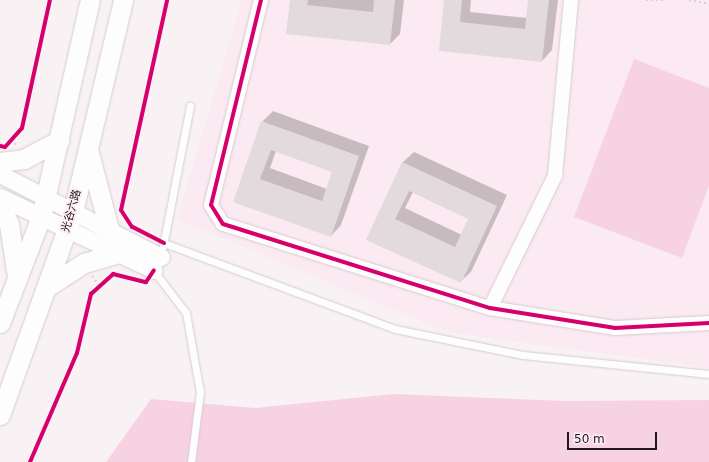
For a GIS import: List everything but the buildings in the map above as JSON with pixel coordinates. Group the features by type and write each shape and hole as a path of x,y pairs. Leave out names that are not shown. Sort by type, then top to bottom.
{"main road":[{"path":"0,323 41,217 90,0"},
{"name":"光谷六路","path":"0,415 71,220 123,0"},
{"path":"0,162 24,159 59,140"},
{"path":"88,148 109,229"},
{"path":"0,202 9,224 18,278"},
{"path":"47,287 84,263 118,252"}],"street":[{"path":"262,0 210,205 223,224 490,308 615,328 709,323"},
{"path":"490,308 555,176 571,0"},
{"path":"0,174 46,198 71,220 118,252 159,257"},
{"path":"0,197 41,217 71,220 109,229 159,257"}],"lane":[{"path":"190,106 159,257 186,313 200,392 191,462"},
{"path":"159,257 395,329 523,355 709,374"}],"path":[{"path":"646,0 665,0"},
{"path":"689,0 709,4"},
{"path":"9,143 17,134"},
{"path":"95,290 104,282"}],"shaded area":[{"path":"242,0 709,0 709,368 446,332 177,219"},
{"path":"634,59 709,88 709,186 682,258 574,217"},
{"path":"394,394 566,401 709,400 709,462 106,462 151,399 255,408"}],"cycle path":[{"path":"0,146 5,147 22,128 50,0"},
{"path":"164,243 132,227 121,210 167,0"},
{"path":"261,0 211,205 223,224 490,308 615,328 709,323"},
{"path":"30,462 77,353 91,294 113,274 146,282 154,270"}]}
